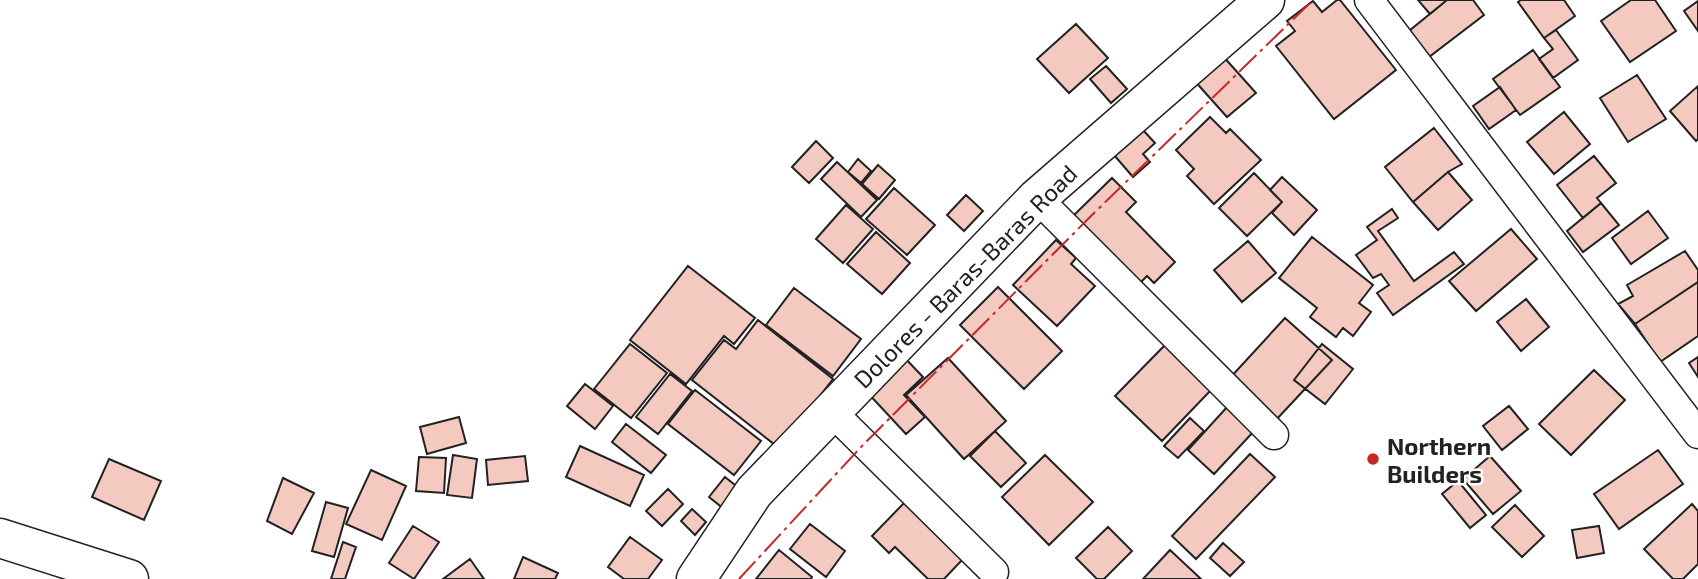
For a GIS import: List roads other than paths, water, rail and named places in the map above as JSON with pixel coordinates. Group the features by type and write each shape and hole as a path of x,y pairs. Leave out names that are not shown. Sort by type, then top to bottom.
{"main road":[{"name":"Dolores - Baras-Baras Road","path":"696,579 754,492 1037,198 1265,0"},
{"path":"0,538 129,579"}],"street":[{"path":"1369,0 1698,434"},
{"path":"1037,198 1274,435"},
{"path":"831,411 994,572"}],"place":[{"name":"Northern Builders","path":"1373,459"}]}
